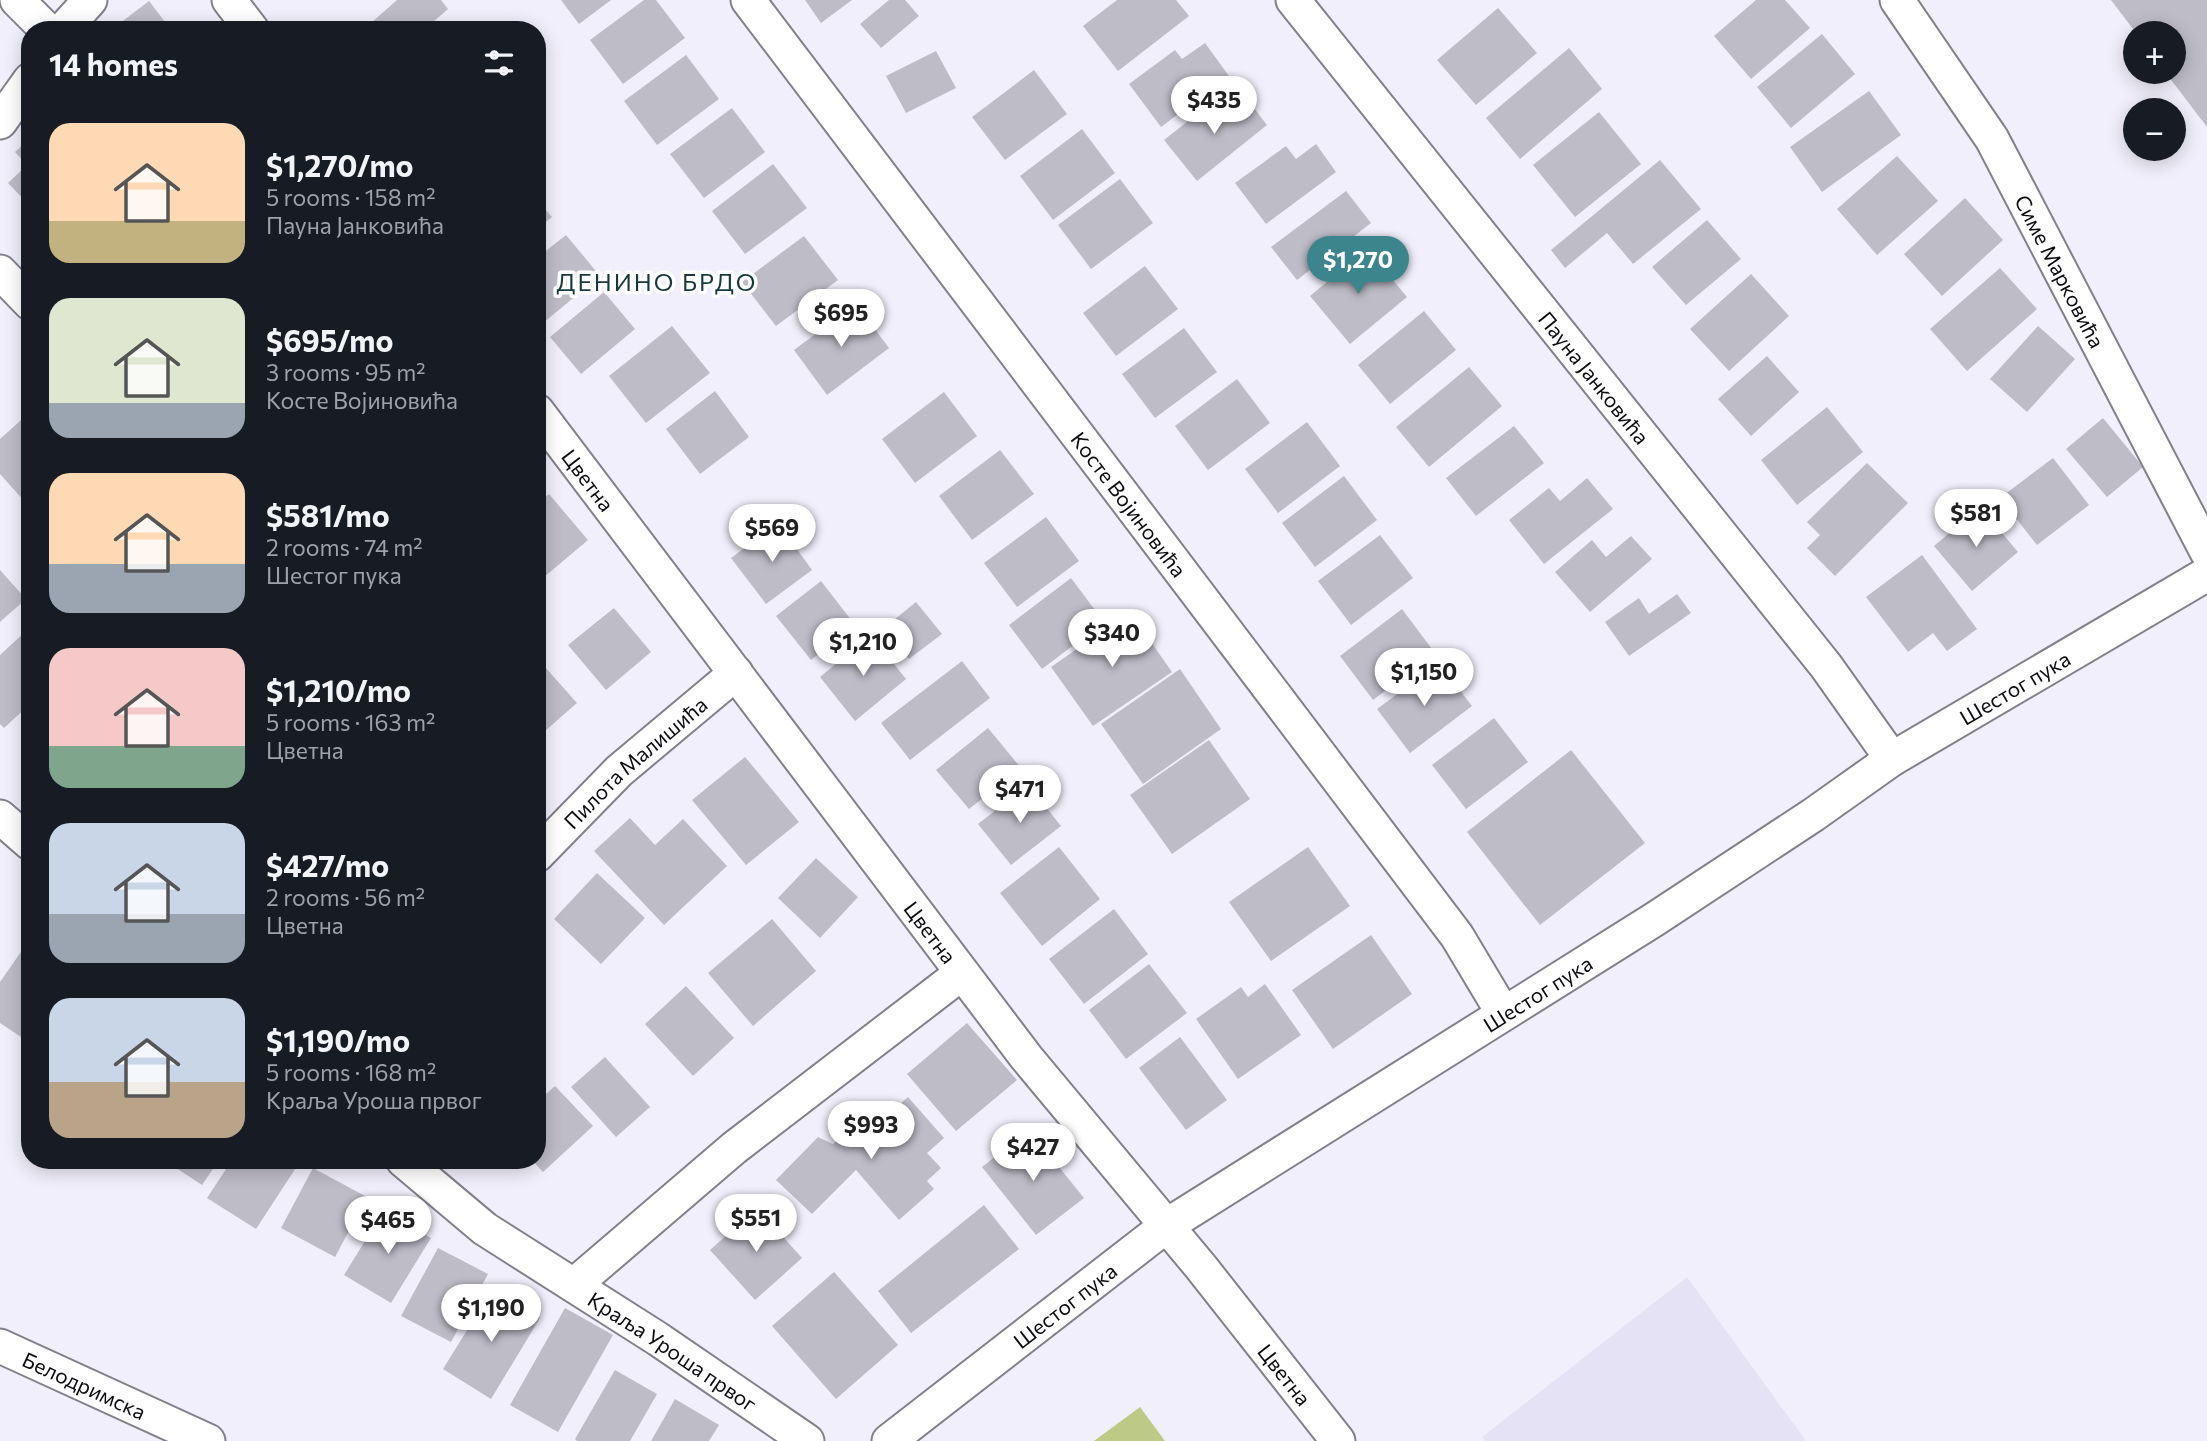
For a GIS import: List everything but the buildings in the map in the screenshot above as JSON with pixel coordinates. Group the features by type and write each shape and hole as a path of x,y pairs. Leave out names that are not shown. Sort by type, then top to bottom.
{"street":[{"path":"18,0 38,21"},
{"path":"71,21 90,0"},
{"path":"229,0 244,21"},
{"name":"Косте Војиновића","path":"748,0 1457,936 1503,1013"},
{"name":"Пауна Јанковића","path":"1293,0 1826,666 1892,759"},
{"name":"Симе Марковића","path":"1897,0 1992,139 2207,552"},
{"path":"0,122 21,93"},
{"path":"0,272 21,294"},
{"name":"Цветна","path":"546,423 1026,1057 1338,1441"},
{"name":"Шестог пука","path":"889,1441 1166,1226 1655,919 1814,815 1892,759 2207,573"},
{"name":"Пилота Малишића","path":"546,835 736,673"},
{"path":"0,817 21,835"},
{"path":"574,1285 734,1148 962,973"},
{"name":"Краља Уроша првог","path":"414,1169 485,1229 574,1285 807,1441"},
{"name":"Белодримска","path":"0,1346 208,1441"}],"shaded area":[{"path":"1687,1277 1806,1441 1485,1441 1482,1437"}],"green space":[{"path":"1140,1407 1165,1441 1094,1441"}],"district":[{"name":"ДЕНИНО БРДО","path":"657,281"}]}
